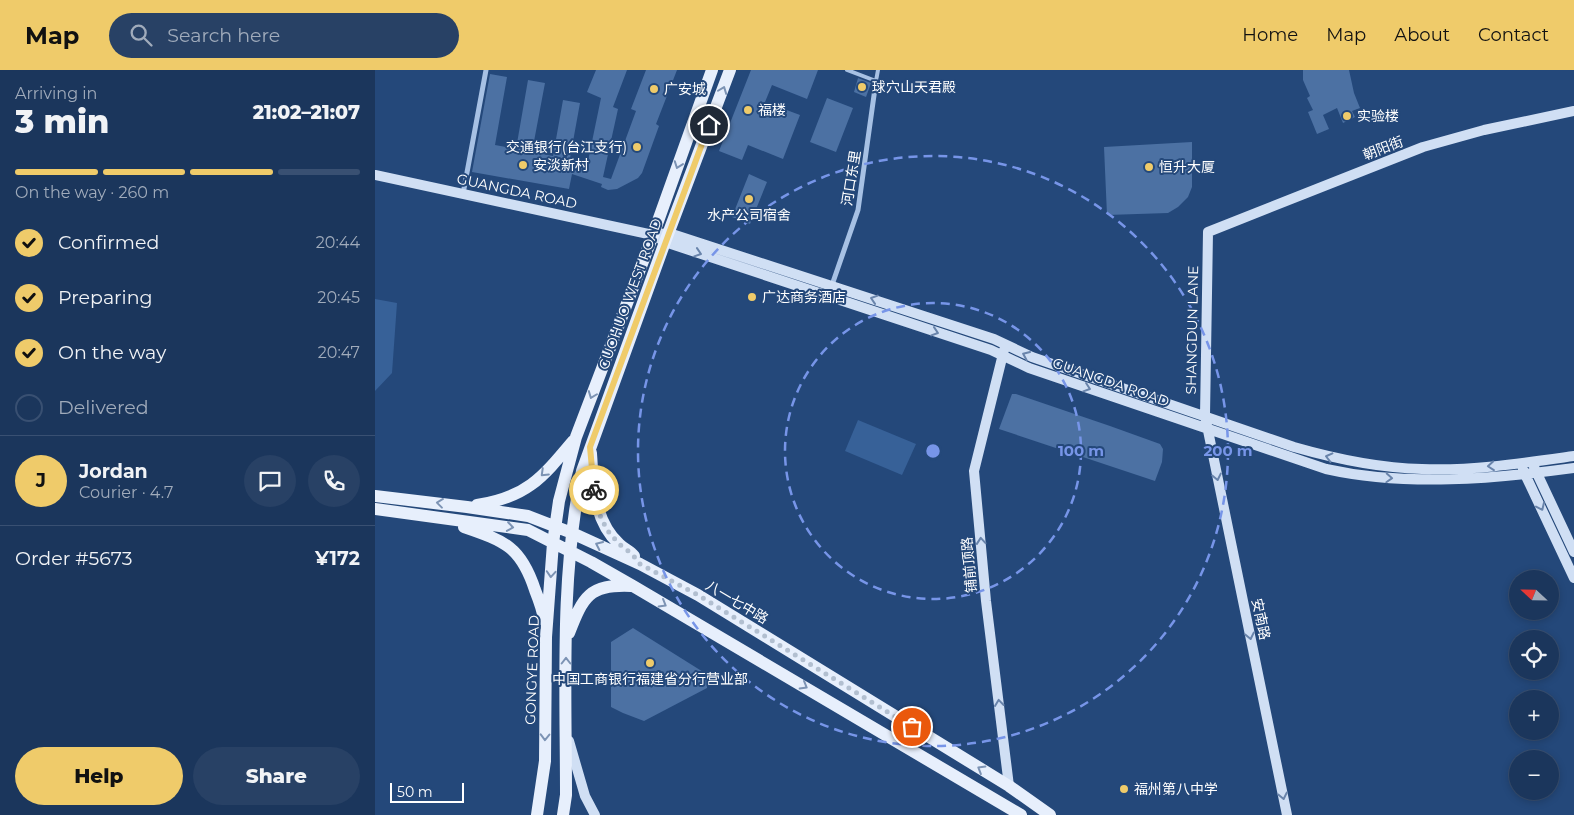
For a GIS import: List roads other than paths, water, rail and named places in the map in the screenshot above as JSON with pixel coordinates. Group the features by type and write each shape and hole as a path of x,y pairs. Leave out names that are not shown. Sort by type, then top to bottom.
{"main road":[{"name":"GUOHUO WEST ROAD","path":"556,526 559,501 576,437 653,235 712,70"},
{"name":"GUOHUO WEST ROAD","path":"572,533 574,507 582,471 590,447 730,70"},
{"name":"朝阳街","path":"1207,232 1423,147 1476,132 1574,111"},
{"name":"GUANGDA ROAD","path":"375,175 667,238 832,285 1006,344 1032,358 1294,447 1335,458 1364,464 1457,469 1574,456"},
{"name":"SHANGDUN LANE","path":"1207,232 1205,416 1207,430"},
{"name":"GUANGDA ROAD","path":"667,238 1002,355 1029,368 1207,430 1291,458 1345,473 1374,477 1451,479 1525,475 1574,468"},
{"name":"铺前顶路","path":"1006,344 974,471 986,601 1009,786"},
{"name":"安南路","path":"1207,430 1287,815"},
{"path":"467,506 495,502 527,489 557,460 576,437"},
{"path":"590,447 594,491 599,513 607,530 640,564"},
{"path":"1531,462 1574,552"},
{"path":"1519,463 1574,578"},
{"name":"八一七中路","path":"375,496 467,506 528,516 556,526 640,564 698,595 1009,786 1050,815"},
{"path":"375,509 528,530 633,586 1021,815"},
{"path":"436,517 501,541 516,552 533,581 544,616 546,637"},
{"name":"GONGYE ROAD","path":"537,815 545,761 546,637 556,526"},
{"path":"563,815 566,795 566,606 572,533"},
{"path":"566,642 578,610 586,597 592,592 613,586 633,586"},
{"path":"566,731 585,796 595,815"}],"street":[{"path":"463,194 486,70"},
{"name":"河口东里","path":"832,285 858,210 876,81"}],"lane":[{"path":"847,70 876,81"},
{"name":"河口东里","path":"876,81 878,70"}],"place":[{"name":"球穴山天君殿","path":"862,87"},
{"name":"广安城","path":"654,89"},
{"name":"福楼","path":"748,110"},
{"name":"实验楼","path":"1347,116"},
{"name":"交通银行(台江支行)","path":"637,147"},
{"name":"安淡新村","path":"523,165"},
{"name":"恒升大厦","path":"1149,167"},
{"name":"水产公司宿舍","path":"749,199"},
{"name":"广达商务酒店","path":"752,297"},
{"name":"中国工商银行福建省分行营业部","path":"650,663"},
{"name":"福州第八中学","path":"1124,789"}]}
